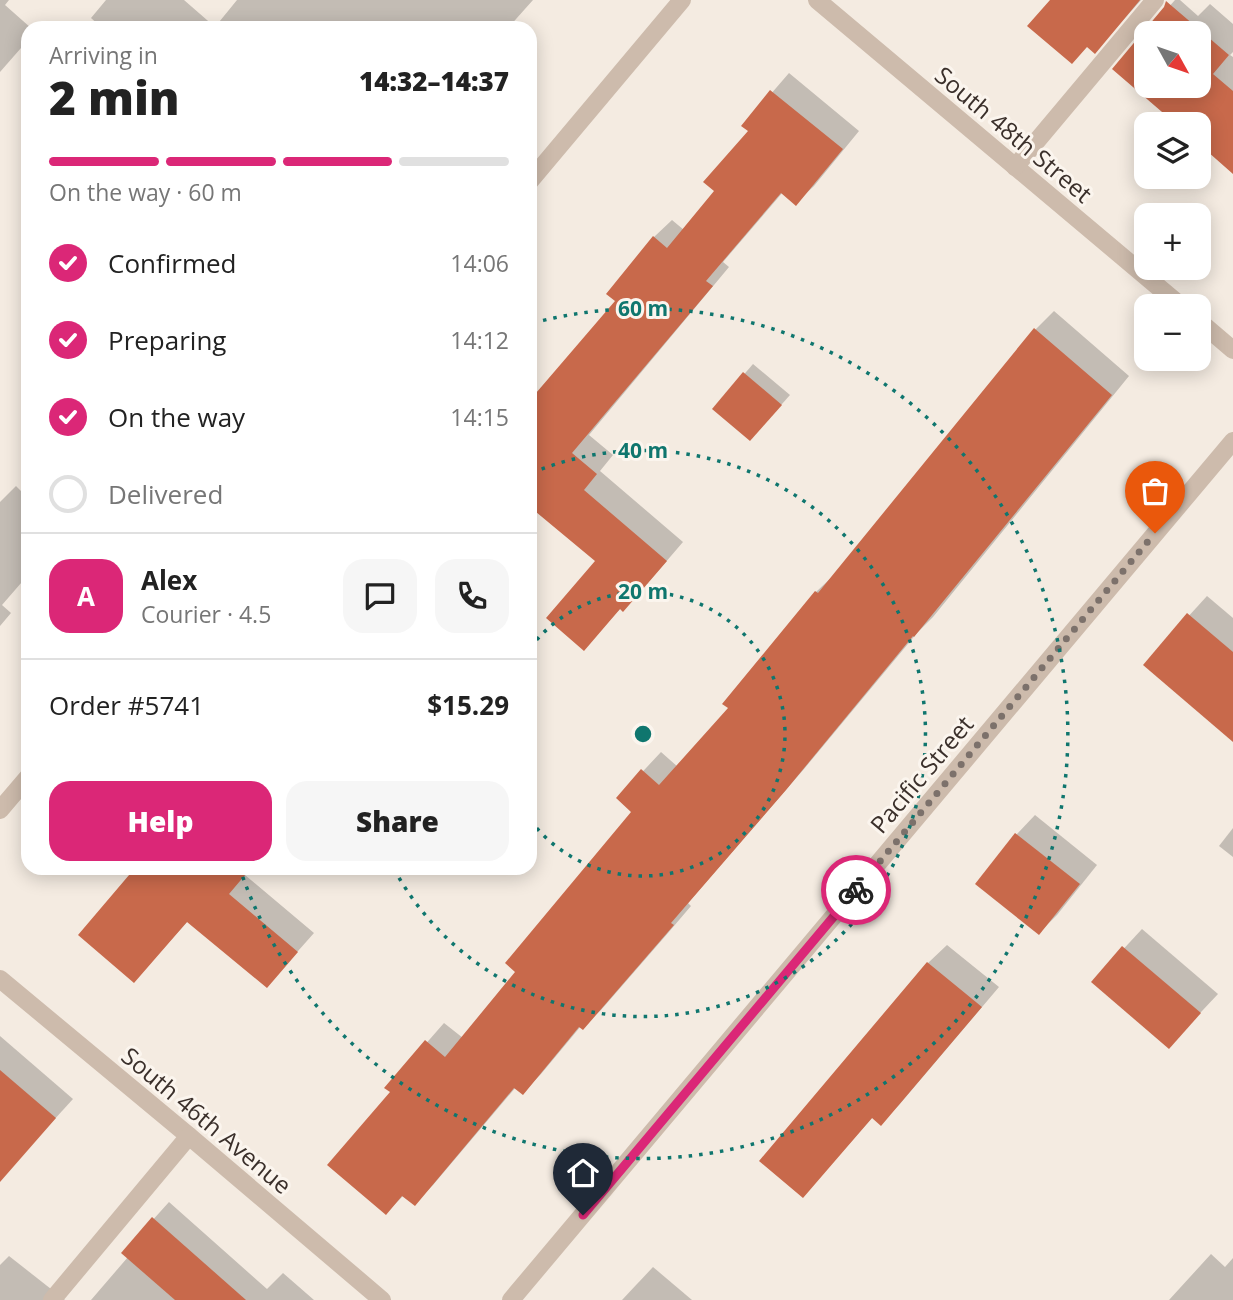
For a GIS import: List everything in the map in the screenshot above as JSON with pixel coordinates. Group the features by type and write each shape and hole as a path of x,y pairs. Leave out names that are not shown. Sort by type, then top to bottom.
{"street":[{"path":"537,173 682,0"},
{"name":"South 48th Street","path":"817,0 1167,294"},
{"path":"1015,167 1155,0"},
{"path":"1211,331 1233,350"},
{"name":"Pacific Street","path":"511,1300 1233,440"},
{"path":"0,810 21,785"},
{"name":"South 46th Avenue","path":"0,979 382,1300"},
{"path":"52,1300 189,1136"}],"building":[{"path":"1050,0 1140,0 1095,54 1087,47 1072,64 1027,26"},
{"path":"1166,1 1189,21 1152,21"},
{"path":"1211,40 1229,55 1213,74 1233,91 1233,174 1211,155 1211,112 1162,112 1146,98 1211,98"},
{"path":"1134,43 1134,88 1112,69"},
{"path":"770,90 843,149 796,206 781,193 706,281 713,286 572,453 597,474 584,490 667,561 623,612 620,609 584,651 546,618 595,561 537,513 537,392 615,301 606,294 653,236 667,248 714,191 703,182 748,131 741,126"},
{"path":"1034,328 1112,395 914,637 583,1030 579,1027 523,1095 514,1088 415,1206 402,1196 386,1215 327,1165 390,1092 384,1088 425,1040 445,1057 515,972 505,963 631,812 616,798 641,769 659,785 728,708 722,704 815,591 818,593"},
{"path":"743,372 782,405 750,441 712,409"},
{"path":"1187,613 1233,652 1233,742 1143,665"},
{"path":"1015,833 1080,884 1039,935 975,884"},
{"path":"129,875 245,875 229,894 298,952 267,988 187,922 134,983 78,935"},
{"path":"1122,946 1201,1013 1169,1049 1091,982"},
{"path":"927,962 982,1007 881,1126 872,1118 803,1198 759,1161"},
{"path":"0,1070 56,1118 0,1182"},
{"path":"152,1217 246,1300 175,1300 121,1253"}],"way so far":[{"path":"856,890 1155,533"}],"route":[{"path":"583,1215 856,890"}]}
